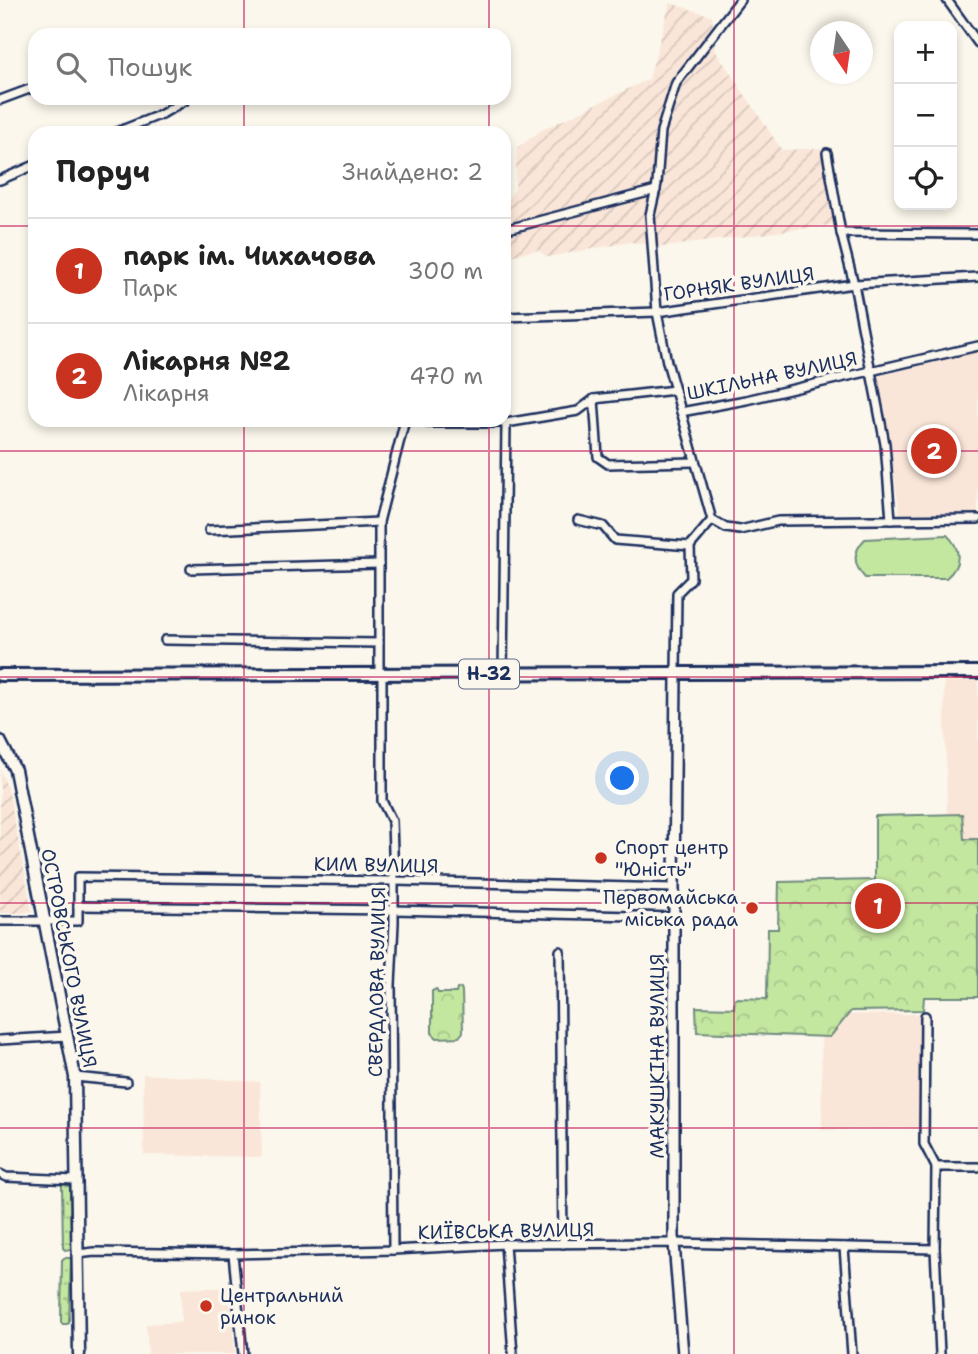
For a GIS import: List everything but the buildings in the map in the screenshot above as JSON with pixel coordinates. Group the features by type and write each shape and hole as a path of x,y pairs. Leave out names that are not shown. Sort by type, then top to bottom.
{"main road":[{"name":"Н-32","path":"0,675 978,672"},
{"name":"ОСТРОВСЬКОГО ВУЛИЦЯ","path":"0,741 15,770 75,1077 79,1354"}],"street":[{"path":"675,390 657,312 650,215 656,190 661,131 676,83 740,0"},
{"path":"947,0 978,43"},
{"path":"0,100 28,90"},
{"path":"132,126 177,105"},
{"path":"827,153 885,444 891,520"},
{"path":"0,180 28,169"},
{"path":"511,228 656,190"},
{"path":"841,233 978,234"},
{"name":"ГОРНЯК ВУЛИЦЯ","path":"511,317 657,312 854,284 978,277"},
{"name":"ШКІЛЬНА ВУЛИЦЯ","path":"511,422 578,411 594,399 675,390 681,412 746,400 978,346"},
{"path":"594,399 598,457 608,464 695,462"},
{"path":"681,412 712,520 726,527 740,530 778,521 978,519"},
{"name":"СВЕРДЛОВА ВУЛИЦЯ","path":"393,1250 391,985 394,881 392,821 382,801 379,522 403,427"},
{"path":"503,674 506,427"},
{"path":"578,520 603,526 615,540 691,547"},
{"path":"676,673 677,593 691,579 691,547 712,520"},
{"path":"209,530 379,522"},
{"path":"191,569 379,564"},
{"path":"165,640 379,643"},
{"name":"МАКУШКІНА ВУЛИЦЯ","path":"676,673 674,1243 683,1354"},
{"name":"КИМ ВУЛИЦЯ","path":"78,906 78,877 674,888"},
{"path":"0,921 78,921 78,906 674,916"},
{"path":"560,951 563,1244"},
{"path":"925,1016 924,1144 936,1167 935,1249 940,1354"},
{"path":"0,1040 68,1036"},
{"path":"75,1077 126,1082"},
{"path":"936,1167 978,1167"},
{"path":"0,1174 6,1177 75,1180"},
{"name":"КИЇВСЬКА ВУЛИЦЯ","path":"78,1254 233,1254 505,1244 674,1243 935,1249"},
{"path":"505,1244 513,1354"},
{"path":"844,1247 852,1354"},
{"path":"233,1254 243,1354"}],"shaded area":[{"path":"670,3 712,16 715,50 782,150 824,148 837,224 664,247 631,242 547,257 538,250 511,256 511,195 515,189 517,148 542,130 649,79"},
{"path":"978,352 978,513 900,513 878,376"},
{"path":"944,678 978,678 978,839 964,839 962,814 947,814"},
{"path":"0,770 9,792 32,911 22,913 0,913"},
{"path":"919,1014 921,1128 822,1130 821,1015"},
{"path":"143,1074 260,1082 262,1157 144,1155"},
{"name":"Центральний ринок","path":"229,1287 235,1354 148,1354 146,1324 181,1322 181,1289"}],"green space":[{"path":"947,535 955,545 958,556 955,568 946,578 865,578 856,563 856,554 865,539"},
{"path":"962,814 964,839 978,839 978,997 924,997 923,1010 851,1011 830,1037 697,1032 696,1007 734,1008 735,998 767,999 768,929 778,929 779,882 875,880 875,816"},
{"path":"461,988 463,1032 459,1037 437,1038 432,1033 432,991 436,989 438,993 456,993 457,989"},
{"path":"65,1183 70,1187 71,1249 65,1250 62,1185"},
{"path":"64,1258 71,1260 67,1324 62,1324 61,1321"}],"place":[{"name":"Лікарня №2","path":"934,451"},
{"name":"Спорт центр \"Юність\"","path":"601,858"},
{"name":"парк ім. Чихачова","path":"878,906"},
{"name":"Первомайська міська рада","path":"752,908"},
{"name":"Центральний ринок","path":"206,1306"}]}
